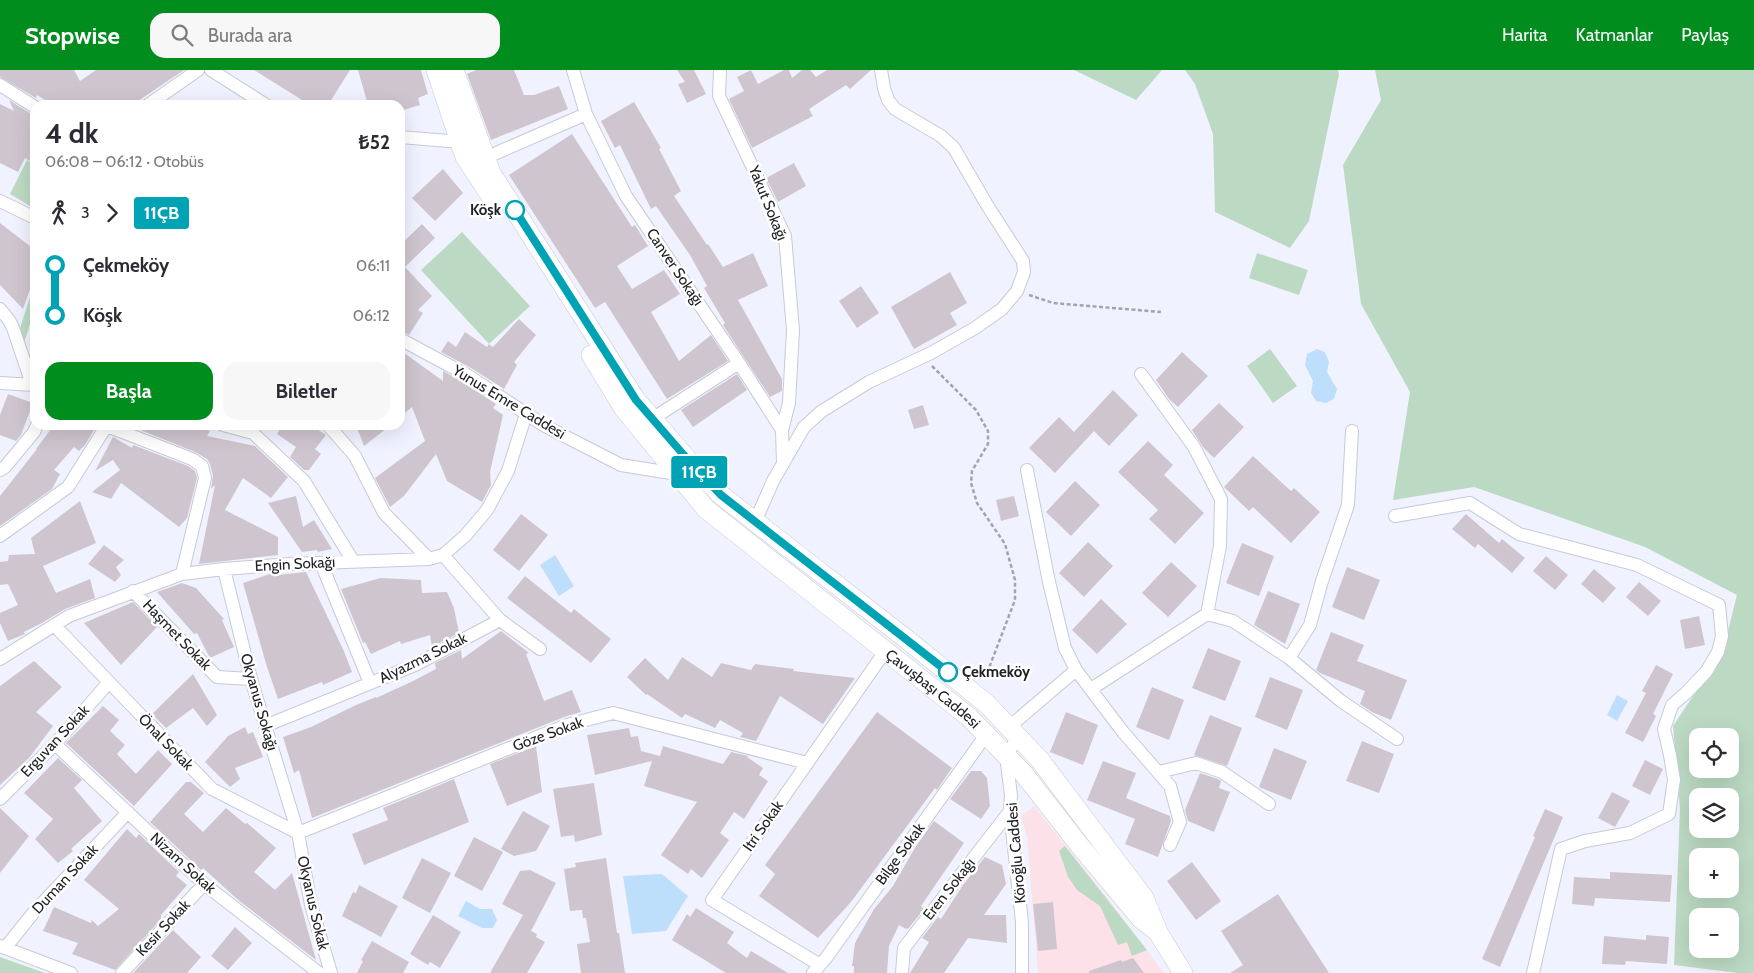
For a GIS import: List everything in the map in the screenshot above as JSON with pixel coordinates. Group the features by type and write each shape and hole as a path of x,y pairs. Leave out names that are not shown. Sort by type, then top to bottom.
{"main road":[{"name":"Çavuşbaşı Caddesi","path":"436,70 465,157 550,288 624,409 685,469 721,495 987,704 1040,760 1144,898 1159,934 1183,973"},
{"name":"Çavuşbaşı Caddesi","path":"454,70 491,173 610,361 685,469 706,509 970,717 1024,774 1080,846 1141,919 1159,934"}],"street":[{"path":"155,100 198,70"},
{"path":"211,70 258,100"},
{"name":"Canver Sokağı","path":"572,70 586,114 626,196 740,362 782,430"},
{"path":"755,522 773,481 804,427 822,411 869,382 923,357 974,328 1002,308 1017,290 1024,272 1023,261 987,205 954,148 941,136 895,109 888,100 881,70"},
{"name":"Yakut Sokağı","path":"722,71 719,96 786,236 794,330 789,403 782,430"},
{"path":"0,85 30,104"},
{"path":"405,138 461,142 485,158 586,114"},
{"path":"0,201 30,216"},
{"path":"0,309 13,328 30,373"},
{"name":"Yunus Emre Caddesi","path":"405,342 467,375 545,426 621,465 685,469"},
{"path":"652,419 740,362"},
{"path":"1091,689 1207,614 1220,546 1221,499 1194,447 1141,374"},
{"path":"0,383 30,384"},
{"path":"526,414 508,471 487,510 465,536 443,556 500,620 540,649"},
{"path":"2,467 35,430"},
{"path":"0,536 68,487 104,430"},
{"path":"120,430 192,459 202,466 205,478 182,574"},
{"path":"257,430 304,481 353,561"},
{"path":"332,430 355,456 384,513 429,559"},
{"path":"782,430 783,464"},
{"path":"1289,658 1310,625 1322,580 1348,505 1352,431"},
{"path":"1027,470 1049,582 1065,648 1076,670 1123,732 1170,786 1180,822 1170,845"},
{"path":"1395,516 1470,503 1519,534 1637,565 1719,605 1722,636 1718,652 1706,672 1672,705 1664,729 1674,780 1669,814 1630,833 1584,841 1561,849 1533,973"},
{"name":"Engin Sokağı","path":"0,659 69,616 182,574 224,569 353,561 429,559 443,556"},
{"path":"321,563 370,684"},
{"name":"Okyanus Sokağı","path":"224,569 251,679 298,833"},
{"name":"Haşmet Sokak","path":"133,591 217,677 251,679"},
{"path":"1207,614 1233,621 1289,658 1341,700 1397,739"},
{"name":"Alyazma Sokak","path":"265,726 415,665 500,620"},
{"name":"Önal Sokak","path":"54,625 212,789 298,833"},
{"name":"Itri Sokak","path":"821,967 712,900 886,650"},
{"path":"1006,756 1014,732 1076,670"},
{"name":"Erguvan Sokak","path":"0,799 55,744 109,682"},
{"name":"Göze Sokak","path":"298,833 567,725 613,713 807,762"},
{"name":"Bilge Sokak","path":"821,967 986,735"},
{"name":"Nizam Sokak","path":"55,744 204,884 319,973"},
{"name":"Köroğlu Caddesi","path":"1006,756 1022,922 1022,973"},
{"path":"1158,772 1196,763 1222,772 1269,804"},
{"name":"Eren Sokağı","path":"902,973 904,948 1010,811"},
{"name":"Duman Sokak","path":"3,947 128,812"},
{"name":"Okyanus Sokak","path":"298,833 311,905 330,973"},
{"name":"Kesir Sokak","path":"122,973 204,884"},
{"path":"3,947 71,973"}],"path":[{"path":"1017,290 1053,303 1161,312"},
{"path":"923,357 976,410 988,431 988,444 972,471 972,482 977,503 1005,544 1015,580 1015,600 984,682 976,695"}],"shaded area":[{"path":"1034,806 1164,973 1038,973 1027,836 1021,816"}],"green space":[{"path":"1074,70 1162,70 1136,100"},
{"path":"1185,70 1338,70 1339,74 1309,221 1290,248 1215,212 1213,134 1195,84"},
{"path":"1375,70 1754,70 1754,973 1738,973 1674,965 1680,809 1673,726 1723,651 1737,595 1645,547 1474,487 1393,500 1410,392 1361,304 1343,165 1381,100"},
{"path":"27,160 30,162 30,206 10,194"},
{"path":"462,232 530,306 489,344 421,270"},
{"path":"1257,253 1308,270 1299,295 1249,278"},
{"path":"30,297 30,324 24,343 20,328"},
{"path":"1270,349 1297,386 1273,403 1247,366"},
{"path":"1065,846 1147,950 1132,956 1127,942 1118,945 1100,906 1077,890 1068,877 1059,851"},
{"path":"0,957 45,973 0,973"}],"water":[{"path":"1317,349 1325,352 1329,362 1327,372 1337,389 1334,399 1326,403 1316,401 1311,393 1313,381 1305,365 1307,354"},
{"path":"555,555 574,586 559,596 540,565"},
{"path":"1617,695 1628,701 1617,721 1607,715"},
{"path":"662,874 688,896 666,931 632,934 623,876"},
{"path":"466,901 480,909 492,909 497,920 493,928 482,928 458,916"}],"building":[{"path":"0,70 74,70 80,81 96,70 184,70 139,100 45,100 37,95 36,98 0,77"},
{"path":"254,70 350,70 331,100 302,100"},
{"path":"358,70 421,70 428,94 418,98 420,105 405,110 405,100 367,100"},
{"path":"476,70 514,70 524,95 534,95 559,86 568,109 491,140 467,74"},
{"path":"677,70 694,70 706,94 687,103 678,84 685,82"},
{"path":"751,70 758,84 784,70 789,70 792,78 802,70 810,70 816,77 827,70 871,70 850,89 846,85 809,109 813,116 752,148 729,99 744,91 737,77"},
{"path":"9,100 30,113 30,161 25,158 18,172 0,163 0,104 14,111"},
{"path":"634,102 661,148 659,149 681,191 674,196 723,267 753,253 768,286 738,300 782,379 782,391 770,397 723,325 725,323 704,288 707,286 690,255 656,206 651,209 620,145 615,148 601,121"},
{"path":"572,134 632,227 635,225 648,246 617,266 632,289 664,270 680,294 651,312 679,361 711,335 728,361 667,399 605,302 595,308 509,175"},
{"path":"794,163 806,186 778,202 766,178"},
{"path":"443,169 463,193 435,221 412,198"},
{"path":"0,223 30,246 30,289 23,309 0,285"},
{"path":"422,224 435,238 405,267 405,240"},
{"path":"405,267 432,296 418,310 423,313 409,335 405,333"},
{"path":"950,272 967,303 950,313 957,325 914,349 891,307"},
{"path":"861,286 879,313 857,328 839,301"},
{"path":"519,319 536,335 514,362 517,365 504,389 441,352 448,341 456,347 465,332 487,347 489,344 493,347"},
{"path":"1182,352 1208,376 1178,407 1169,399 1156,380"},
{"path":"405,354 443,381 443,371 496,404 493,408 503,415 490,472 491,485 482,502 447,481 436,454 404,496 390,507 375,478 425,441 412,407 405,413"},
{"path":"737,374 747,390 693,427 681,410"},
{"path":"1113,390 1138,415 1109,446 1094,431 1055,473 1029,448 1059,417 1074,432"},
{"path":"8,394 30,402 30,411 21,435 16,441 0,435 0,415"},
{"path":"1219,403 1244,427 1214,458 1203,447 1192,430"},
{"path":"923,405 929,425 914,429 908,410"},
{"path":"50,430 94,430 79,451 74,447 54,470 60,474 52,489 0,526 0,496"},
{"path":"140,430 207,430 210,431 207,436 255,446 288,477 271,498 243,478 225,510 278,537 278,555 199,564 215,485 211,489 213,476 207,459 195,452"},
{"path":"279,430 318,430 326,435 315,449 321,454 309,470 304,470 290,457 296,447 277,434"},
{"path":"358,430 385,430 364,446"},
{"path":"113,437 132,448 133,445 188,466 195,471 197,478 187,518 179,527 121,483 111,499 92,492 120,470 113,460 95,471"},
{"path":"1148,441 1173,465 1164,475 1204,513 1175,544 1149,519 1158,510 1118,472"},
{"path":"1253,456 1291,491 1294,488 1320,512 1291,543 1253,507 1249,511 1224,487"},
{"path":"1075,481 1100,505 1071,536 1046,512"},
{"path":"296,496 303,527 314,520 332,549 318,552 317,550 302,552 268,503"},
{"path":"1014,496 1019,516 1001,521 996,500"},
{"path":"80,501 96,543 43,566 56,593 90,579 95,598 65,609 24,632 25,634 8,641 0,623 0,613 18,605 8,584 0,585 0,562 8,561 9,555 35,554 31,538"},
{"path":"521,514 548,535 519,571 493,550"},
{"path":"1466,514 1499,543 1502,539 1525,558 1512,573 1478,544 1475,548 1452,529"},
{"path":"1088,542 1113,566 1084,597 1059,573"},
{"path":"1242,543 1274,556 1259,596 1226,583"},
{"path":"104,545 124,560 116,567 121,575 115,582 88,564"},
{"path":"1546,556 1568,575 1555,590 1533,571"},
{"path":"1171,562 1197,586 1168,617 1142,593"},
{"path":"1347,567 1380,580 1364,620 1332,607"},
{"path":"1594,569 1616,588 1603,603 1581,584"},
{"path":"306,572 352,672 323,685 322,682 278,699 243,583 270,574"},
{"path":"525,576 571,613 574,609 611,639 591,663 507,598"},
{"path":"381,578 421,580 422,593 447,592 454,608 459,633 432,647 430,635 401,644 400,641 371,654 365,642 363,643 341,589"},
{"path":"1639,582 1661,601 1648,616 1626,597"},
{"path":"182,583 196,588 224,619 222,620 234,647 210,658 197,633 194,634 157,592"},
{"path":"1268,591 1300,604 1285,644 1254,625"},
{"path":"1101,599 1127,624 1097,654 1072,630"},
{"path":"133,602 157,627 121,665 84,623"},
{"path":"1699,616 1705,645 1685,649 1680,620"},
{"path":"501,631 529,653 526,654 544,701 572,690 581,712 564,717 312,818 299,770 294,773 283,737 311,727 356,705 411,682 436,669 435,663 461,650 462,659"},
{"path":"1331,632 1364,645 1357,661 1407,680 1391,720 1372,712 1360,704 1365,691 1316,670"},
{"path":"1208,648 1241,661 1225,701 1192,688"},
{"path":"682,657 712,677 721,663 751,670 755,664 794,669 793,671 855,678 823,724 780,696 756,741 740,737 743,733 720,720 715,728 685,714 682,718 646,695 627,677 645,658 668,680"},
{"path":"34,661 62,687 36,712 53,726 29,758 0,785 0,686"},
{"path":"1656,665 1673,674 1653,714 1656,716 1643,742 1625,733 1646,693 1642,691"},
{"path":"193,674 217,715 207,726 193,708 166,728 152,714"},
{"path":"1270,677 1303,690 1287,730 1255,717"},
{"path":"1152,687 1184,700 1169,740 1136,727"},
{"path":"103,706 119,720 110,731 125,745 117,754 136,774 158,750 172,764 134,806 66,743"},
{"path":"877,712 952,768 937,790 935,788 851,902 818,938 759,896 775,874 765,865"},
{"path":"1066,712 1098,725 1083,765 1050,752"},
{"path":"1210,715 1242,728 1227,766 1194,755"},
{"path":"245,727 248,734 253,732 263,757 235,768 240,779 230,787 205,762 228,736"},
{"path":"629,728 631,737 638,736 641,751 660,756 663,746 723,764 731,752 748,756 763,768 759,775 768,781 744,819 734,812 720,833 729,840 702,878 691,869 688,874 661,855 697,802 644,786 652,761 595,775 587,735"},
{"path":"1362,741 1394,754 1379,793 1346,781"},
{"path":"536,746 542,792 507,806 490,764"},
{"path":"1274,748 1307,761 1291,800 1259,787"},
{"path":"58,758 82,780 74,788 102,821 71,849 73,851 58,863 35,839 53,819 24,793"},
{"path":"1645,760 1663,769 1650,795 1632,786"},
{"path":"1103,761 1136,773 1126,798 1170,816 1171,821 1158,857 1125,844 1135,819 1087,800"},
{"path":"971,771 981,771 987,778 990,806 981,819 950,799"},
{"path":"1200,773 1218,779 1221,781 1219,788 1230,792 1214,832 1188,821 1185,810"},
{"path":"454,779 469,822 364,865 352,834 388,820 383,808"},
{"path":"186,782 191,782 204,793 184,814 203,832 226,808 276,848 254,872 275,890 292,873 316,960 237,899 203,868 201,870 150,822"},
{"path":"594,783 602,835 575,842 574,835 561,837 553,789"},
{"path":"1612,792 1630,801 1615,827 1598,818"},
{"path":"0,808 29,836 0,873"},
{"path":"1545,809 1563,817 1500,967 1482,959 1535,837 1533,836"},
{"path":"523,811 550,826 536,851 514,856 501,849"},
{"path":"934,821 964,843 921,906 924,909 908,929 899,925 889,946 887,973 854,973 854,966 852,966 855,943 874,909 893,886 916,846"},
{"path":"127,829 136,838 139,834 179,872 176,876 187,885 161,915 161,919 115,970 72,954 78,943 43,931 54,907 91,923 92,920 98,926 119,909 84,880"},
{"path":"474,837 503,852 482,891 454,876"},
{"path":"985,857 1002,865 1006,884 984,915 1006,915 1007,943 968,938 944,973 910,973 929,942 922,938 938,917 941,919 963,885"},
{"path":"422,858 451,873 430,913 402,898"},
{"path":"606,858 625,973 581,973 577,944 590,942 586,918 583,918 582,910 570,911 564,869 576,867 575,863"},
{"path":"1192,862 1221,901 1196,920 1167,881"},
{"path":"530,870 556,883 531,931 537,934 536,937 545,942 527,973 490,973 523,915 502,904 520,871"},
{"path":"1610,872 1672,875 1670,902 1595,898 1594,906 1572,904 1574,877 1610,879"},
{"path":"359,885 398,906 381,937 342,916 353,892 356,893"},
{"path":"1278,894 1329,973 1230,973 1243,965 1221,931"},
{"path":"1053,902 1057,949 1038,951 1033,904"},
{"path":"696,908 734,932 727,943 747,958 751,951 788,973 726,973 672,940 687,914 690,917"},
{"path":"433,915 461,932 440,968 430,962 428,965 410,954"},
{"path":"235,927 252,943 228,970 211,956"},
{"path":"173,930 201,957 187,973 133,973"},
{"path":"1646,935 1669,937 1667,964 1626,961 1625,965 1602,964 1604,936 1646,940"},
{"path":"372,941 409,962 403,973 357,973 363,961 361,960"},
{"path":"1133,958 1144,973 1089,973 1089,971 1121,960 1122,962"}],"bus line":[{"name":"11ÇB","path":"515,210 636,400 692,465 721,495 948,672"}],"place":[{"name":"Köşk","path":"515,210"},
{"name":"Çekmeköy","path":"948,672"}]}
